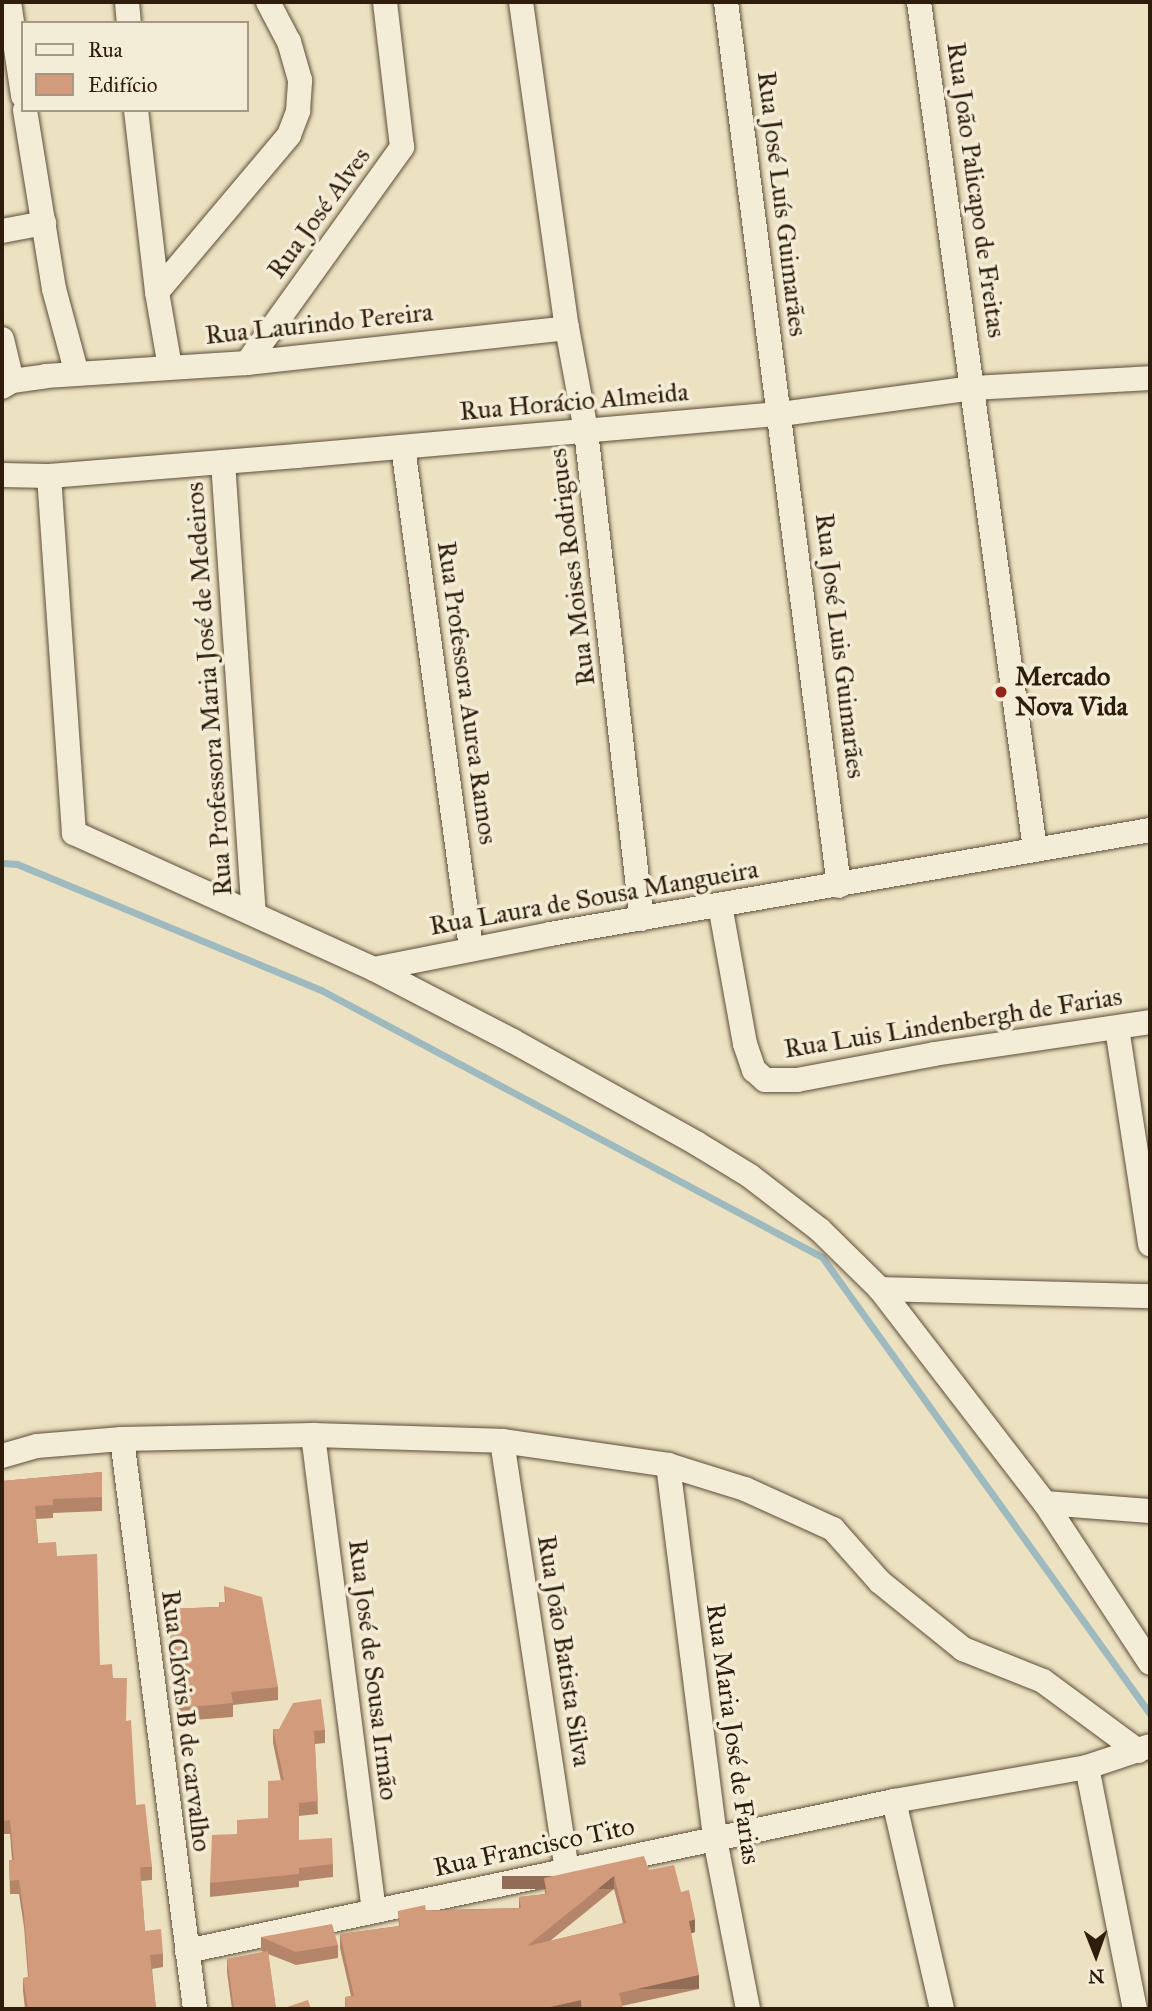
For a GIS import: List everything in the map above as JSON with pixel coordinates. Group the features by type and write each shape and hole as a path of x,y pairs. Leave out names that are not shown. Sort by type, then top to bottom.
{"street":[{"path":"9,2 21,83"},
{"path":"127,2 129,21"},
{"path":"157,292 289,135 298,111 300,80 289,42 268,2"},
{"name":"Rua José Alves","path":"247,363 402,147 385,2"},
{"name":"Rua Moises Rodrigues","path":"521,2 567,328 586,431 642,919"},
{"name":"Rua José Luís Guimarães","path":"726,2 781,414"},
{"name":"Rua João Palicapo de Freitas","path":"919,2 974,388 1035,849"},
{"path":"25,112 57,306 77,373"},
{"path":"136,112 157,292 170,367"},
{"path":"2,231 44,223"},
{"name":"Rua Laurindo Pereira","path":"7,384 77,373 247,363 567,328"},
{"path":"2,339 7,384"},
{"name":"Rua Horácio Almeida","path":"2,475 49,476 781,414 974,388 1150,379"},
{"name":"Rua José Luis Guimarães","path":"781,414 839,886"},
{"name":"Rua Professora Aurea Ramos","path":"403,447 471,948"},
{"name":"Rua Professora Maria José de Medeiros","path":"223,462 254,912"},
{"path":"49,476 74,833 254,912 374,969 513,1041 750,1176 820,1230 880,1289 1045,1503 1150,1663"},
{"name":"Rua Laura de Sousa Mangueira","path":"374,969 471,948 1150,830"},
{"name":"Rua Luis Lindenbergh de Farias","path":"720,905 746,1044 754,1070 765,1080 797,1080 934,1054 1150,1022"},
{"path":"1117,1028 1150,1244"},
{"path":"880,1289 1150,1296"},
{"path":"2,1456 37,1446 122,1439 313,1435 502,1441 668,1465 745,1489 834,1529 880,1582 963,1649 1043,1681 1144,1749"},
{"name":"Rua José de Sousa Irmão","path":"313,1435 374,1911"},
{"name":"Rua Clóvis B de carvalho","path":"122,1439 195,2009"},
{"name":"Rua João Batista Silva","path":"502,1441 568,1871"},
{"name":"Rua Maria José de Farias","path":"668,1465 716,1839 748,2009"},
{"path":"1045,1503 1150,1511"},
{"name":"Rua Francisco Tito","path":"187,1951 894,1801 1087,1767 1144,1749"},
{"path":"1087,1767 1135,2009"},
{"path":"894,1801 942,2009"}],"building":[{"path":"102,1472 102,1497 53,1499 53,1505 35,1506 38,1543 56,1542 57,1556 97,1554 100,1665 112,1664 113,1678 127,1678 126,1721 131,1720 136,1805 145,1804 152,1867 140,1867 145,1931 161,1929 163,1954 150,1955 156,2009 28,2009 23,1978 29,1977 24,1914 19,1880 10,1881 9,1860 14,1860 10,1820 2,1821 2,1481"},
{"path":"224,1586 262,1597 278,1687 231,1692 233,1703 180,1708 168,1609 220,1607 219,1602 226,1602"},
{"path":"321,1699 325,1730 314,1731 318,1801 299,1803 299,1840 332,1838 333,1864 299,1868 299,1874 210,1883 212,1835 237,1834 237,1820 268,1818 268,1781 284,1780 273,1729 279,1729 293,1703"},
{"path":"644,1856 649,1870 674,1865 681,1892 689,1890 695,1919 689,1921 699,1975 619,1993 623,2009 582,2009 581,2000 541,2009 346,2009 345,1997 354,1996 340,1934 400,1926 398,1911 425,1905 426,1911 521,1908 519,1897 547,1894 544,1878","holes":["614,1876 626,1923 527,1946"]},
{"path":"332,1924 338,1945 296,1952 261,1937"},
{"path":"268,1951 276,2009 234,2009 227,1959"},
{"path":"308,2000 311,2009 281,2009"}],"waterway":[{"path":"2,863 17,864 321,990 822,1257 1150,1714"}],"place":[{"name":"Mercado Nova Vida","path":"1001,692"}]}
